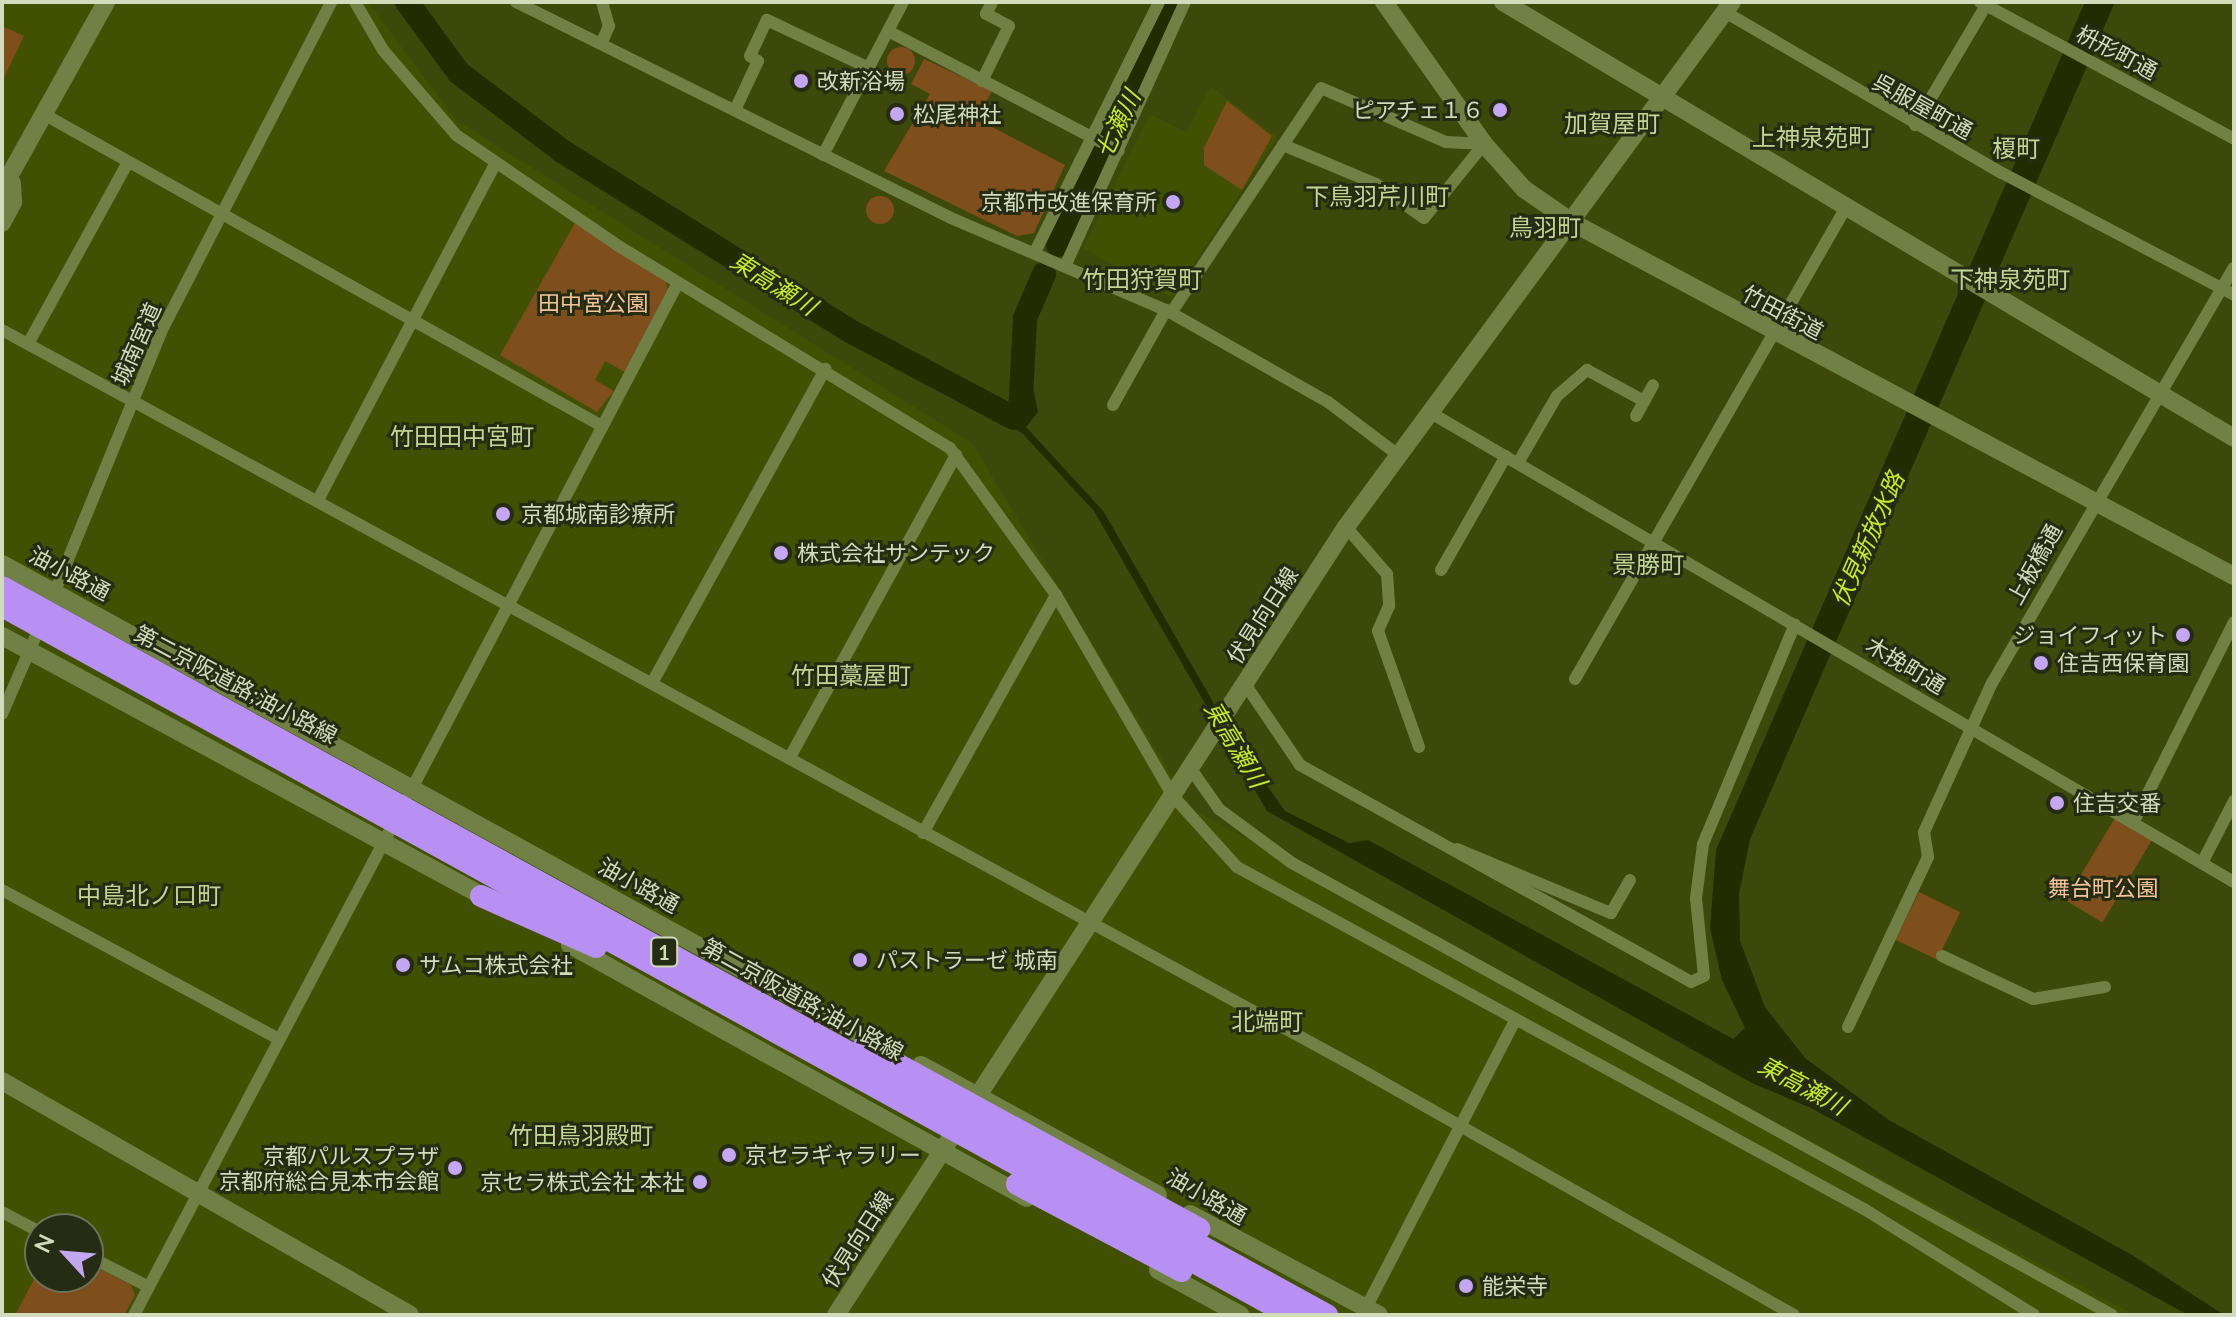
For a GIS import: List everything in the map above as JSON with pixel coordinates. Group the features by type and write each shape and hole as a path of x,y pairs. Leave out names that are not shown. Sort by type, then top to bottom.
{"highway":[{"name":"第二京阪道路;油小路線","path":"2,587 1321,1312"},
{"name":"第二京阪道路;油小路線","path":"2,606 1289,1315"},
{"path":"411,790 608,910 1129,1188 1321,1312"},
{"path":"481,896 609,953 1141,1253 1289,1315"}],"street":[{"name":"城南宮道","path":"2,714 133,401 222,216 331,2"},
{"path":"355,2 383,50 456,135 495,164 678,283 825,369 956,455 1056,595 1173,796 1237,867 1864,1209 2032,1315"},
{"path":"516,2 602,42 823,155 1035,252 1067,262 1168,312 1328,402 1398,455"},
{"path":"602,2 609,26 602,42"},
{"path":"823,155 903,2"},
{"path":"982,81 1009,26 986,14 992,2"},
{"path":"1067,262 1116,150 1131,90 1156,37 1159,2"},
{"path":"1035,252 1096,140 1131,90 1156,37 1185,2"},
{"name":"竹田街道","path":"1384,2 1484,144 1524,189 1575,224 1773,334 2095,498 2234,576"},
{"path":"1503,2 1666,98 1959,279 2234,438"},
{"path":"2,223 13,202 5,184 47,116 103,3"},
{"path":"1915,125 1984,3"},
{"name":"枡形町通","path":"1984,3 2234,139"},
{"name":"伏見向日線","path":"836,1315 976,1093 1191,769 1346,527 1575,224 1728,7"},
{"name":"呉服屋町通","path":"1728,7 1915,125 2234,295"},
{"path":"735,110 758,61 750,56 767,20 869,68"},
{"path":"888,31 1116,150"},
{"path":"1113,405 1168,312 1321,88 1446,142 1484,144"},
{"path":"47,116 127,164 602,426"},
{"path":"1283,145 1376,184 1424,218 1484,144"},
{"path":"28,344 127,164"},
{"path":"318,500 495,164"},
{"path":"1575,679 1650,540 1845,209"},
{"name":"上板橋通","path":"1848,1027 1928,857 1924,832 1971,727 2095,498 2234,268"},
{"path":"134,1315 678,283"},
{"path":"2,330 790,757 1089,925 1459,1125 1794,1315"},
{"path":"652,683 825,369"},
{"path":"1518,463 1557,396 1587,370 1644,401"},
{"path":"1636,416 1653,385"},
{"name":"木挽町通","path":"1431,413 2234,882"},
{"path":"790,757 956,455"},
{"path":"1441,570 1506,456"},
{"path":"1346,527 1387,574 1389,606 1378,631 1419,747"},
{"name":"油小路通","path":"2,564 312,730 411,790 834,1022 976,1093 1369,1313"},
{"path":"923,833 1056,595"},
{"path":"2133,823 2234,622"},
{"path":"1242,689 1300,765 1691,982 1704,976 1696,898 1703,844 1796,624"},
{"path":"2,636 385,842 941,1152 1241,1315"},
{"path":"1191,769 1219,809 1292,863 2112,1315"},
{"path":"2202,863 2234,801"},
{"path":"1446,847 1475,852 1611,913 1630,880"},
{"path":"2,890 279,1039"},
{"path":"1942,956 2033,999 2105,987"},
{"path":"1369,1313 1459,1125 1515,1021"},
{"path":"2,1081 405,1314"},
{"path":"2,1212 24,1224"},
{"path":"104,1264 149,1287"}],"shaded area":[{"path":"2,2 368,2 456,120 972,443 1192,809 2135,1315 2,1315"},
{"name":"京都市改進保育所","path":"1211,86 1277,137 1172,298 1083,248 1150,114 1186,132"}],"green space":[{"path":"2,26 24,36 2,82"},
{"path":"901,47 911,51 915,61 911,71 901,75 891,71 887,61 891,51"},
{"path":"924,59 992,91 977,119 1065,165 1034,233 1017,236 884,171 930,94 911,84"},
{"path":"1227,101 1272,136 1242,190 1204,165 1204,148"},
{"path":"880,196 890,200 894,210 890,220 880,224 870,220 866,210 870,200"},
{"name":"田中宮公園","path":"575,223 665,280 668,290 625,372 605,361 595,380 614,391 597,412 500,355"},
{"name":"舞台町公園","path":"2115,818 2152,840 2102,922 2066,900"},
{"path":"1919,892 1960,912 1937,960 1896,940"},
{"path":"104,1271 131,1285 135,1295 124,1315 15,1315 27,1293 104,1293"}],"water":[{"name":"伏見新放水路","path":"2085,2 2115,2 1750,839 1739,894 1740,941 1765,1007 1805,1058 1889,1120 2132,1255 2224,1315 2188,1315 1811,1108 1752,1083 1267,811 1094,511 1023,434 986,406 991,401 1015,406 1014,386 1032,383 1038,412 1026,427 1104,512 1237,744 1285,811 1349,843 1368,840 1733,1039 1745,1028 1722,980 1710,928 1716,850"}],"waterway":[{"name":"東高瀬川","path":"407,2 459,73 562,151 852,332 1014,418"},
{"name":"七瀬川","path":"1058,245 1175,2"},
{"name":"七瀬川","path":"1020,415 1025,318 1044,274"}],"place":[{"name":"改新浴場","path":"801,81"},
{"name":"ピアチェ１６","path":"1500,110"},
{"name":"松尾神社","path":"897,114"},
{"name":"京都市改進保育所","path":"1173,202"},
{"name":"京都城南診療所","path":"503,514"},
{"name":"株式会社サンテック","path":"781,553"},
{"name":"ジョイフィット","path":"2183,635"},
{"name":"住吉西保育園","path":"2041,663"},
{"name":"住吉交番","path":"2057,803"},
{"name":"パストラーゼ 城南","path":"860,960"},
{"name":"サムコ株式会社","path":"403,965"},
{"name":"京セラギャラリー","path":"729,1155"},
{"name":"京都パルスプラザ 京都府総合見本市会館","path":"455,1168"},
{"name":"京セラ株式会社 本社","path":"700,1182"},
{"name":"能栄寺","path":"1466,1286"}],"district":[{"name":"加賀屋町","path":"1612,123"},
{"name":"上神泉苑町","path":"1812,137"},
{"name":"榎町","path":"2016,148"},
{"name":"下鳥羽芹川町","path":"1377,196"},
{"name":"鳥羽町","path":"1545,227"},
{"name":"竹田狩賀町","path":"1142,279"},
{"name":"下神泉苑町","path":"2010,279"},
{"name":"竹田田中宮町","path":"462,436"},
{"name":"景勝町","path":"1648,564"},
{"name":"竹田藁屋町","path":"851,675"},
{"name":"中島北ノ口町","path":"149,895"},
{"name":"北端町","path":"1267,1021"},
{"name":"竹田鳥羽殿町","path":"581,1135"}]}
